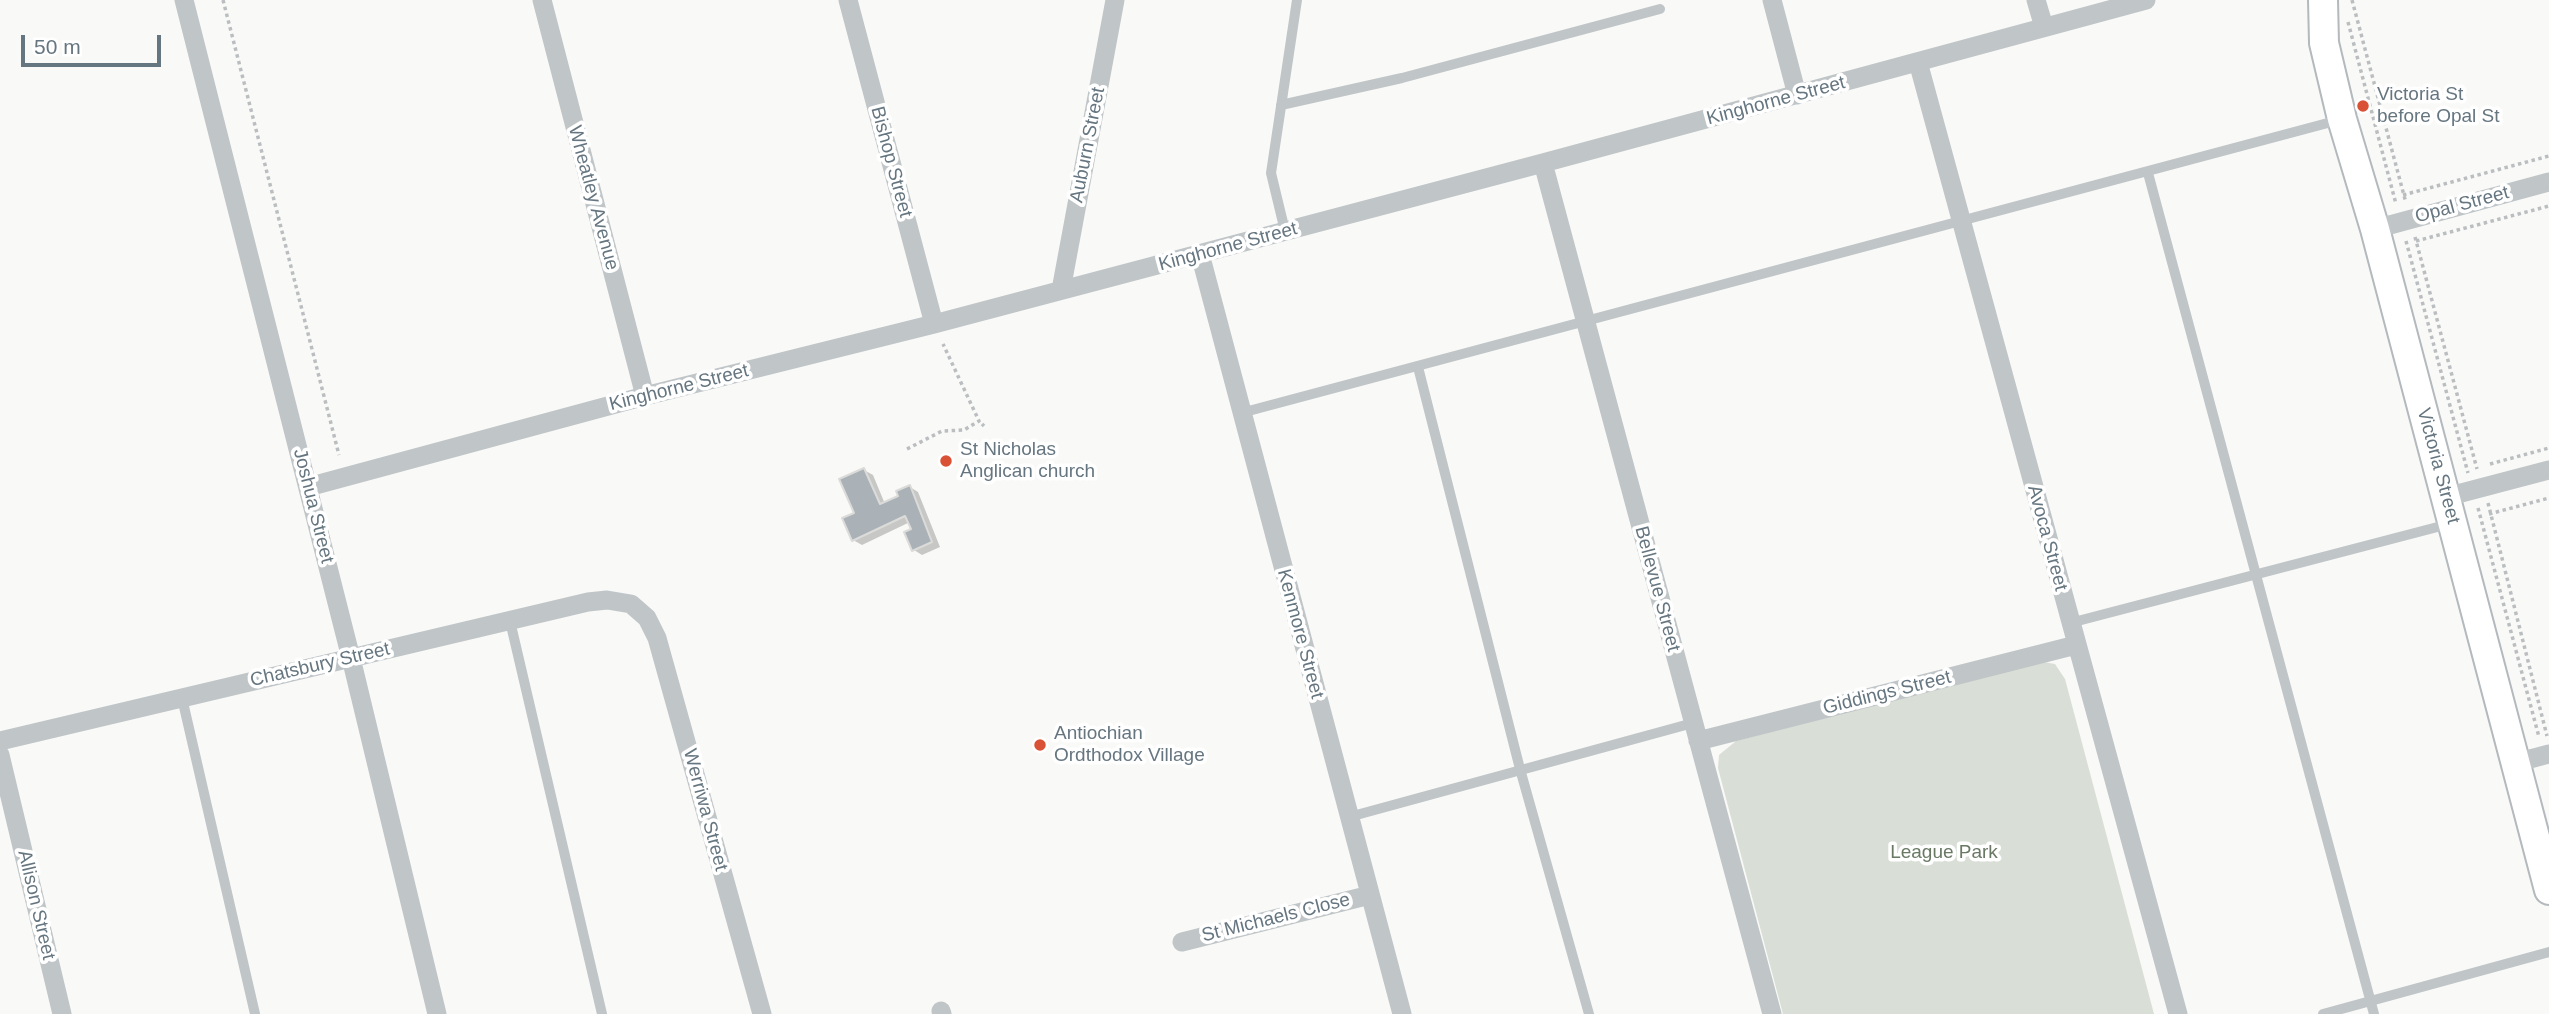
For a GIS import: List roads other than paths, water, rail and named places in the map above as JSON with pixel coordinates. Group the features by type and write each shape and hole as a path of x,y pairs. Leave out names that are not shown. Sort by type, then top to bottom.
{"main road":[{"name":"Victoria Street","path":"2302,0 2324,43 2342,119 2375,229 2549,890"},
{"name":"Victoria Street","path":"2324,43 2334,6"}],"street":[{"name":"Joshua Street","path":"184,0 351,658 437,1014"},
{"name":"Wheatley Avenue","path":"542,0 645,396"},
{"name":"Bishop Street","path":"848,0 934,324"},
{"name":"Auburn Street","path":"1060,290 1115,0"},
{"path":"1772,0 1797,95"},
{"path":"2036,0 2044,27"},
{"name":"Kinghorne Street","path":"308,487 645,396 1285,232 2146,0"},
{"name":"Avoca Street","path":"1918,62 2178,1014"},
{"name":"Bellevue Street","path":"1543,163 1772,1014"},
{"name":"Opal Street","path":"2375,229 2549,182"},
{"name":"Kenmore Street","path":"1200,254 1402,1014"},
{"path":"2450,510 2549,470"},
{"name":"Chatsbury Street","path":"0,741 607,600 631,604 639,611"},
{"name":"Werriwa Street","path":"639,611 657,638 762,1014"},
{"name":"Giddings Street","path":"1696,732 2076,645"},
{"path":"2515,763 2549,754"},
{"name":"Allison Street","path":"0,755 62,1014"},
{"name":"St Michaels Close","path":"1182,942 1370,894"}],"lane":[{"path":"1285,232 1271,173 1297,0"},
{"path":"1281,105 1402,78 1660,9"},
{"path":"1241,413 2148,173 2342,119"},
{"path":"2148,173 2374,1014"},
{"path":"1418,367 1520,769 1588,1014"},
{"path":"2070,623 2256,575 2450,510"},
{"path":"510,621 602,1014"},
{"path":"182,698 255,1014"},
{"path":"1349,817 1520,769 1696,732"},
{"path":"2323,1014 2549,952"}],"place":[{"name":"Victoria St before Opal St","path":"2363,106"},
{"name":"St Nicholas Anglican church","path":"946,461"},
{"name":"Antiochian Ordthodox Village","path":"1040,745"}],"park label":[{"name":"League Park","path":"1944,853"}]}
